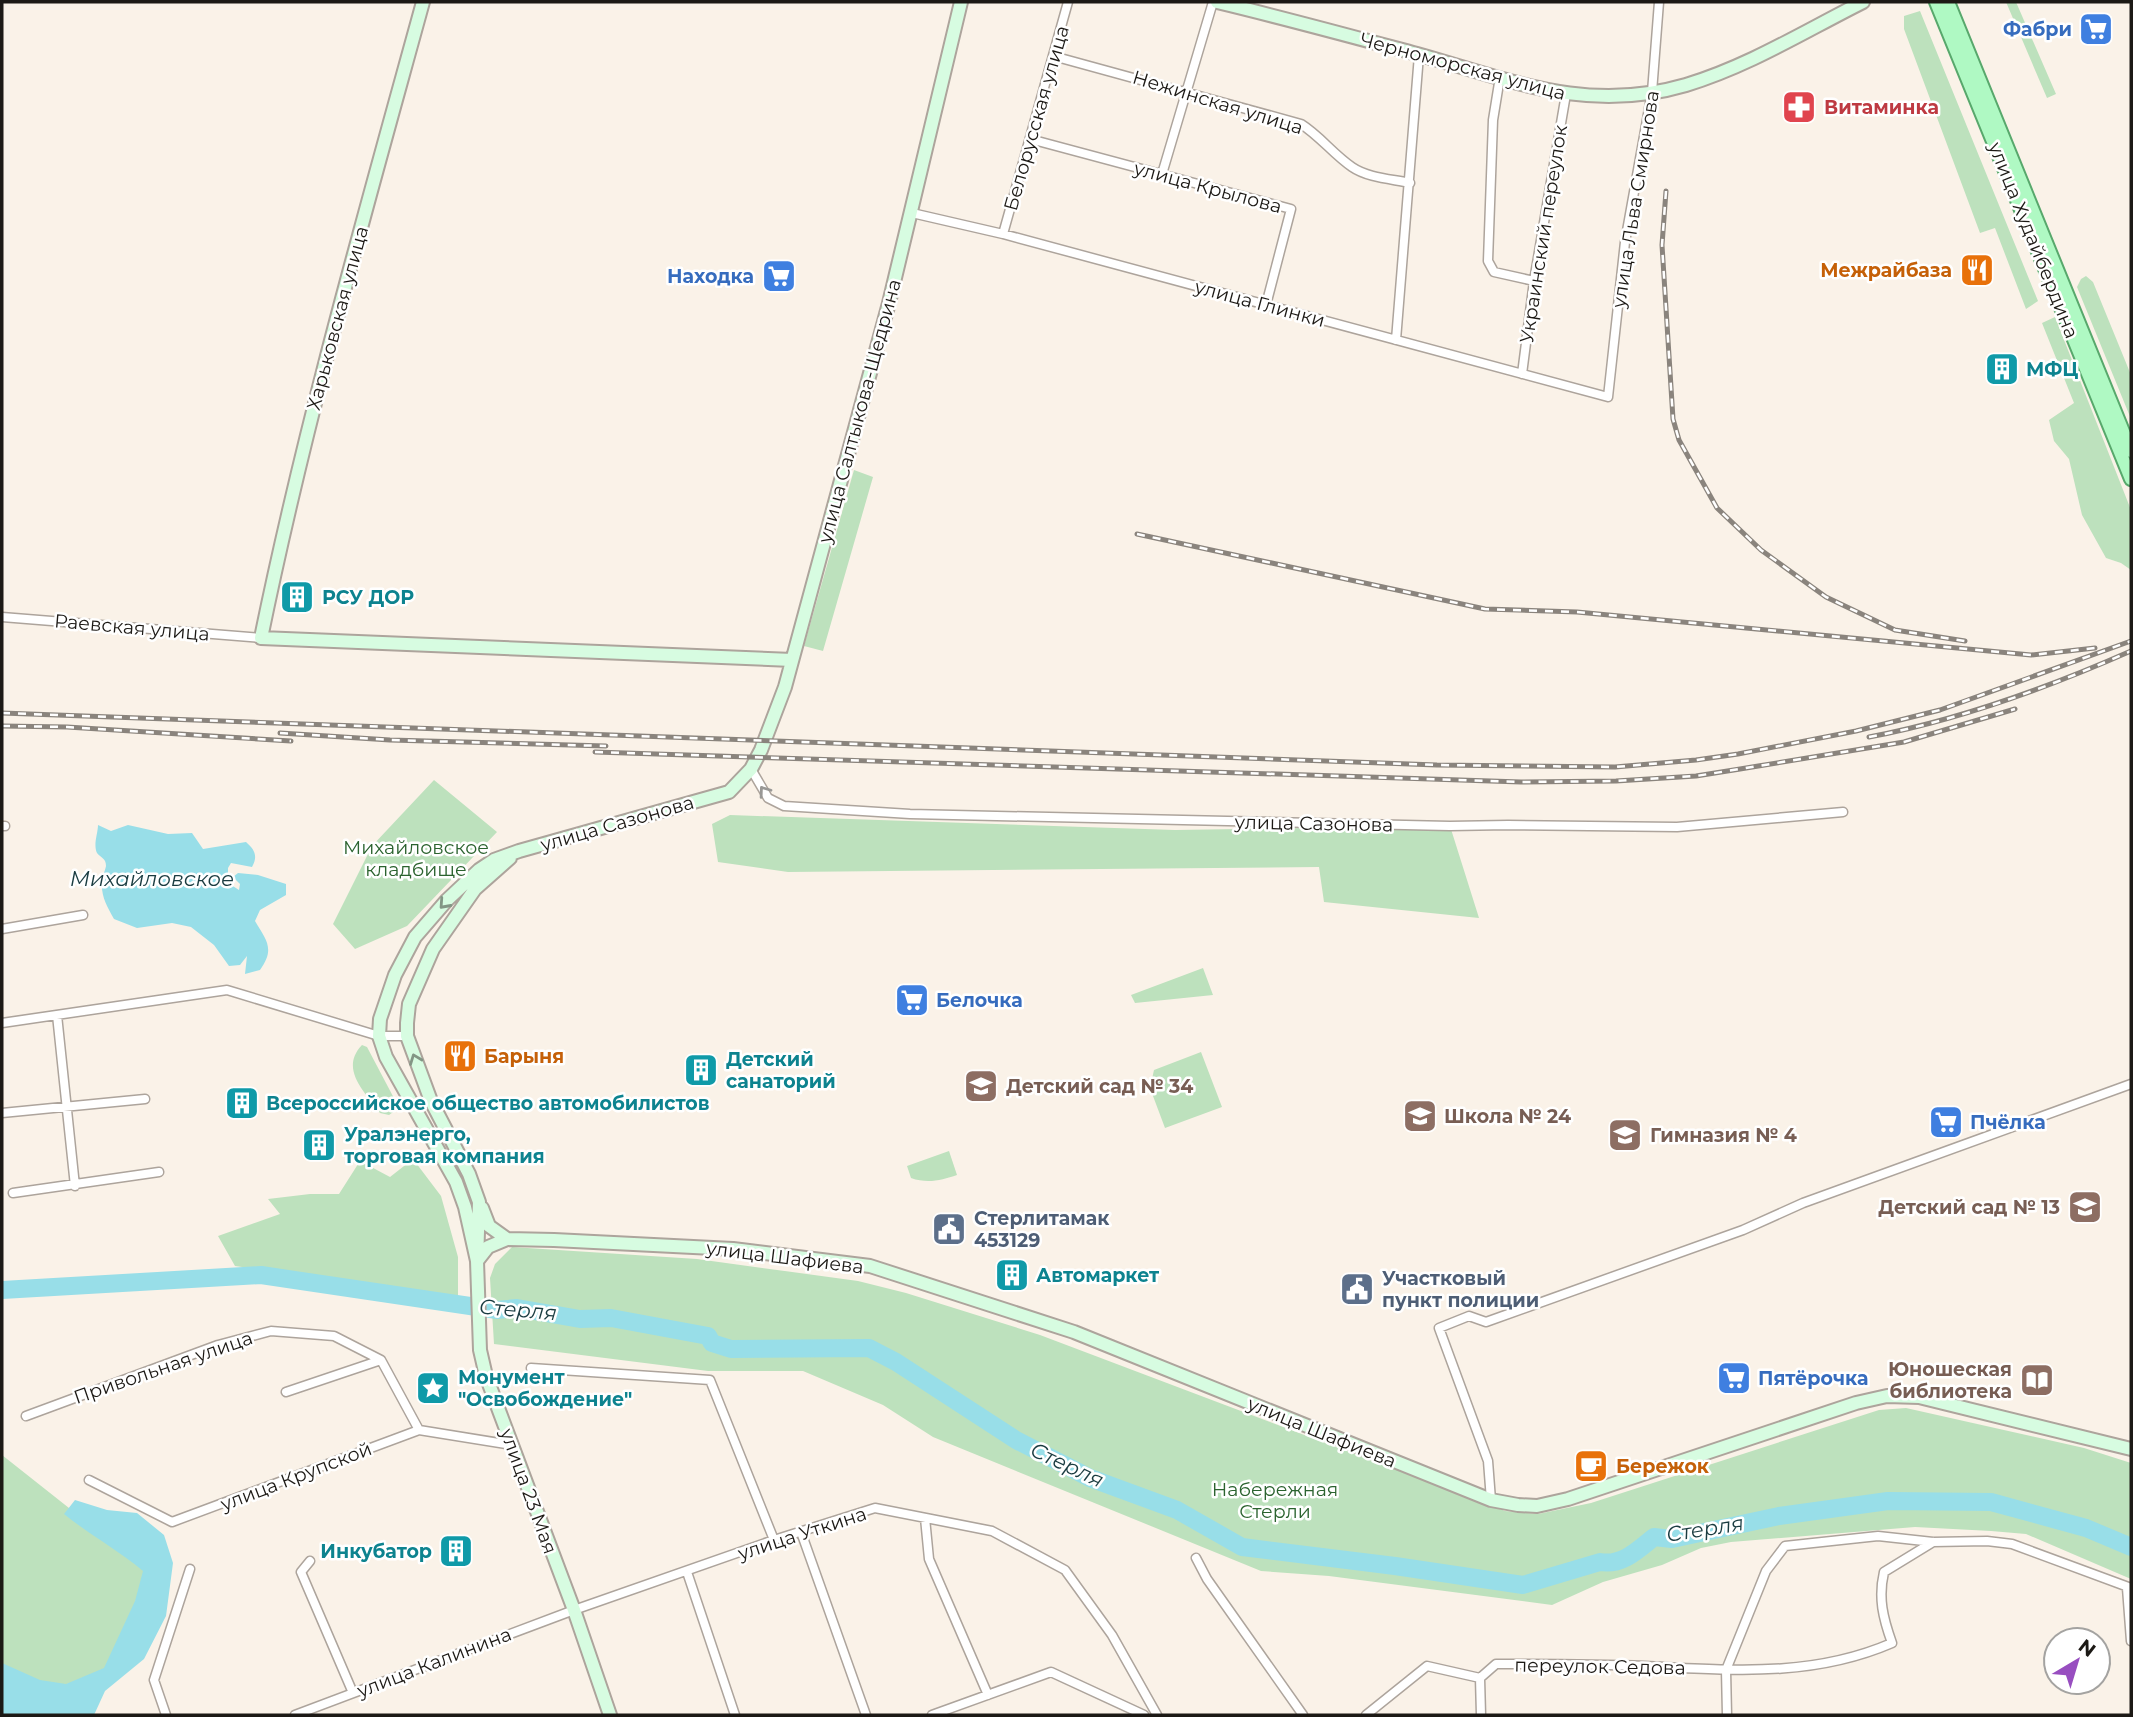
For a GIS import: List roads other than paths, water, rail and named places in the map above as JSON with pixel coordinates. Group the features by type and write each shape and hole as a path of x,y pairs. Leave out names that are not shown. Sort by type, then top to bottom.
{"main road":[{"name":"Харьковская улица","path":"261,638 287,511 334,326 423,2"},
{"name":"улица Салтыкова-Щедрина","path":"715,796 729,792 751,769 785,687 912,212 961,2"},
{"name":"Черноморская улица","path":"1215,2 1566,94 1602,97 1651,92 1684,85 1734,68 1863,2"},
{"name":"улица Худайбердина","path":"1936,2 2131,479"},
{"name":"улица Худайбердина","path":"1948,2 2131,451"},
{"path":"261,638 792,660"},
{"name":"улица Сазонова","path":"379,1036 380,1019 395,975 415,937 447,900 479,870 494,860 519,851 715,796"},
{"name":"улица Сазонова","path":"477,1261 479,1202 469,1174 431,1101 407,1036 409,1004 433,949 475,890 519,851"},
{"path":"379,1036 386,1058 400,1085 456,1182 465,1207 477,1261"},
{"path":"456,1182 464,1181 469,1174"},
{"path":"479,1202 489,1226 507,1239"},
{"path":"477,1261 488,1247 507,1239"},
{"name":"улица Шафиева","path":"507,1239 733,1249 870,1266 1084,1336 1491,1500 1518,1506 1537,1506 1567,1499 1828,1412 1887,1396 1919,1396 2131,1448"},
{"name":"улица 23 Мая","path":"477,1261 480,1350 486,1376 574,1610 610,1715"}],"street":[{"name":"Белорусская улица","path":"1003,234 1068,2"},
{"path":"1162,174 1215,2"},
{"name":"улица Льва Смирнова","path":"1608,397 1625,242 1651,92 1659,2"},
{"path":"1396,340 1419,55"},
{"name":"Нежинская улица","path":"1053,56 1301,124 1315,133 1351,167 1364,173 1410,183"},
{"path":"1500,77 1493,120 1488,261 1494,272 1534,281"},
{"name":"Украинский переулок","path":"1522,374 1534,281 1566,94"},
{"name":"улица Крылова","path":"1030,139 1291,209 1266,305"},
{"name":"улица Глинки","path":"912,212 1003,234 1608,397"},
{"name":"Раевская улица","path":"2,617 261,638"},
{"name":"улица Сазонова","path":"751,769 768,798 784,806 910,814 1436,826 1677,828 1843,812"},
{"path":"2,929 83,915"},
{"path":"2,1023 227,990 379,1036 407,1036"},
{"path":"57,1015 75,1186"},
{"path":"1491,1500 1488,1461 1438,1328 1469,1317 1486,1322 1743,1230 1812,1200 2131,1084"},
{"path":"2,1113 145,1099"},
{"path":"13,1193 159,1172"},
{"name":"Привольная улица","path":"26,1416 218,1345 271,1331 334,1336 381,1360"},
{"path":"286,1392 381,1360 419,1430"},
{"path":"531,1368 710,1380 774,1540"},
{"name":"улица Крупской","path":"89,1480 172,1522 419,1430 512,1445"},
{"name":"улица Уткина","path":"574,1610 774,1540 875,1508 992,1531 1065,1570 1112,1635 1157,1715"},
{"path":"925,1518 929,1559 988,1695"},
{"path":"801,1532 866,1715"},
{"path":"1727,1715 1726,1670 1766,1571 1785,1546 1878,1536 1933,1542 1987,1541 2012,1544 2129,1588 2131,1641"},
{"name":"переулок Седова","path":"1480,1678 1496,1664 1575,1663 1726,1670 1793,1669 1861,1656 1892,1643 1882,1615 1881,1588 1884,1572 1933,1542"},
{"path":"1196,1558 1207,1578 1303,1715"},
{"path":"310,1561 301,1572 354,1693"},
{"path":"166,1715 155,1680 190,1569"},
{"path":"687,1572 735,1715"},
{"name":"улица Калинина","path":"295,1715 574,1610"},
{"path":"1366,1715 1427,1666 1480,1678 1482,1715"},
{"path":"932,1715 1051,1672 1144,1715"}],"water":[{"name":"Михайловское","path":"98,825 111,831 128,825 168,834 192,833 203,849 246,842 255,853 254,863 252,867 231,863 228,868 228,883 239,890 240,884 233,877 238,873 258,875 286,884 286,895 260,910 255,921 268,945 265,963 260,970 245,974 247,956 240,965 229,966 214,945 191,927 172,923 137,928 114,919 102,892 106,866 96,850"},
{"path":"75,1500 107,1510 137,1513 164,1535 173,1563 166,1616 144,1659 105,1691 94,1715 2,1715 2,1663 40,1680 66,1684 104,1668 135,1601 143,1571 64,1514"}],"waterway":[{"name":"Стерля","path":"2,1290 261,1275 497,1310 517,1308 580,1319 611,1318 708,1336 712,1343 731,1349 869,1348 896,1362 1016,1440 1090,1478 1177,1510 1242,1547 1523,1585 1600,1562 1615,1562 1636,1552 1654,1537 1672,1539 1779,1516 1888,1501 1991,1502 2086,1528 2131,1547"}],"railway":[{"path":"1666,191 1662,245 1673,419 1679,440 1717,508 1761,550 1826,597 1895,630 1965,641"},
{"path":"1137,534 1485,609 1577,612 2031,655 2095,648"},
{"path":"2,713 1437,765 1615,767 1738,754 1856,731 1940,710 2131,641"},
{"path":"1869,737 1937,722 2003,702 2131,651"},
{"path":"595,752 1521,782 1616,781 1696,776 1904,742 2015,709"},
{"path":"2,726 67,727 291,741"},
{"path":"280,733 390,740 606,746"}],"place":[{"name":"Фабри","path":"2096,29"},
{"name":"Витаминка","path":"1799,107"},
{"name":"Межрайбаза","path":"1977,270"},
{"name":"Находка","path":"779,276"},
{"name":"МФЦ","path":"2002,369"},
{"name":"РСУ ДОР","path":"297,597"},
{"name":"Белочка","path":"912,1000"},
{"name":"Барыня","path":"460,1056"},
{"name":"Детский санаторий","path":"701,1070"},
{"name":"Детский сад № 34","path":"981,1086"},
{"name":"Всероссийское общество автомобилистов","path":"242,1103"},
{"name":"Школа № 24","path":"1420,1116"},
{"name":"Пчёлка","path":"1946,1122"},
{"name":"Гимназия № 4","path":"1625,1135"},
{"name":"Уралэнерго, торговая компания","path":"319,1145"},
{"name":"Детский сад № 13","path":"2085,1207"},
{"name":"Стерлитамак 453129","path":"949,1229"},
{"name":"Автомаркет","path":"1012,1275"},
{"name":"Участковый пункт полиции","path":"1357,1289"},
{"name":"Пятёрочка","path":"1734,1378"},
{"name":"Юношеская библиотека","path":"2037,1380"},
{"name":"Монумент \"Освобождение\"","path":"433,1388"},
{"name":"Бережок","path":"1591,1466"},
{"name":"Инкубатор","path":"456,1551"}],"park label":[{"name":"Михайловское кладбище","path":"416,858"},
{"name":"Набережная Стерли","path":"1275,1500"}]}
